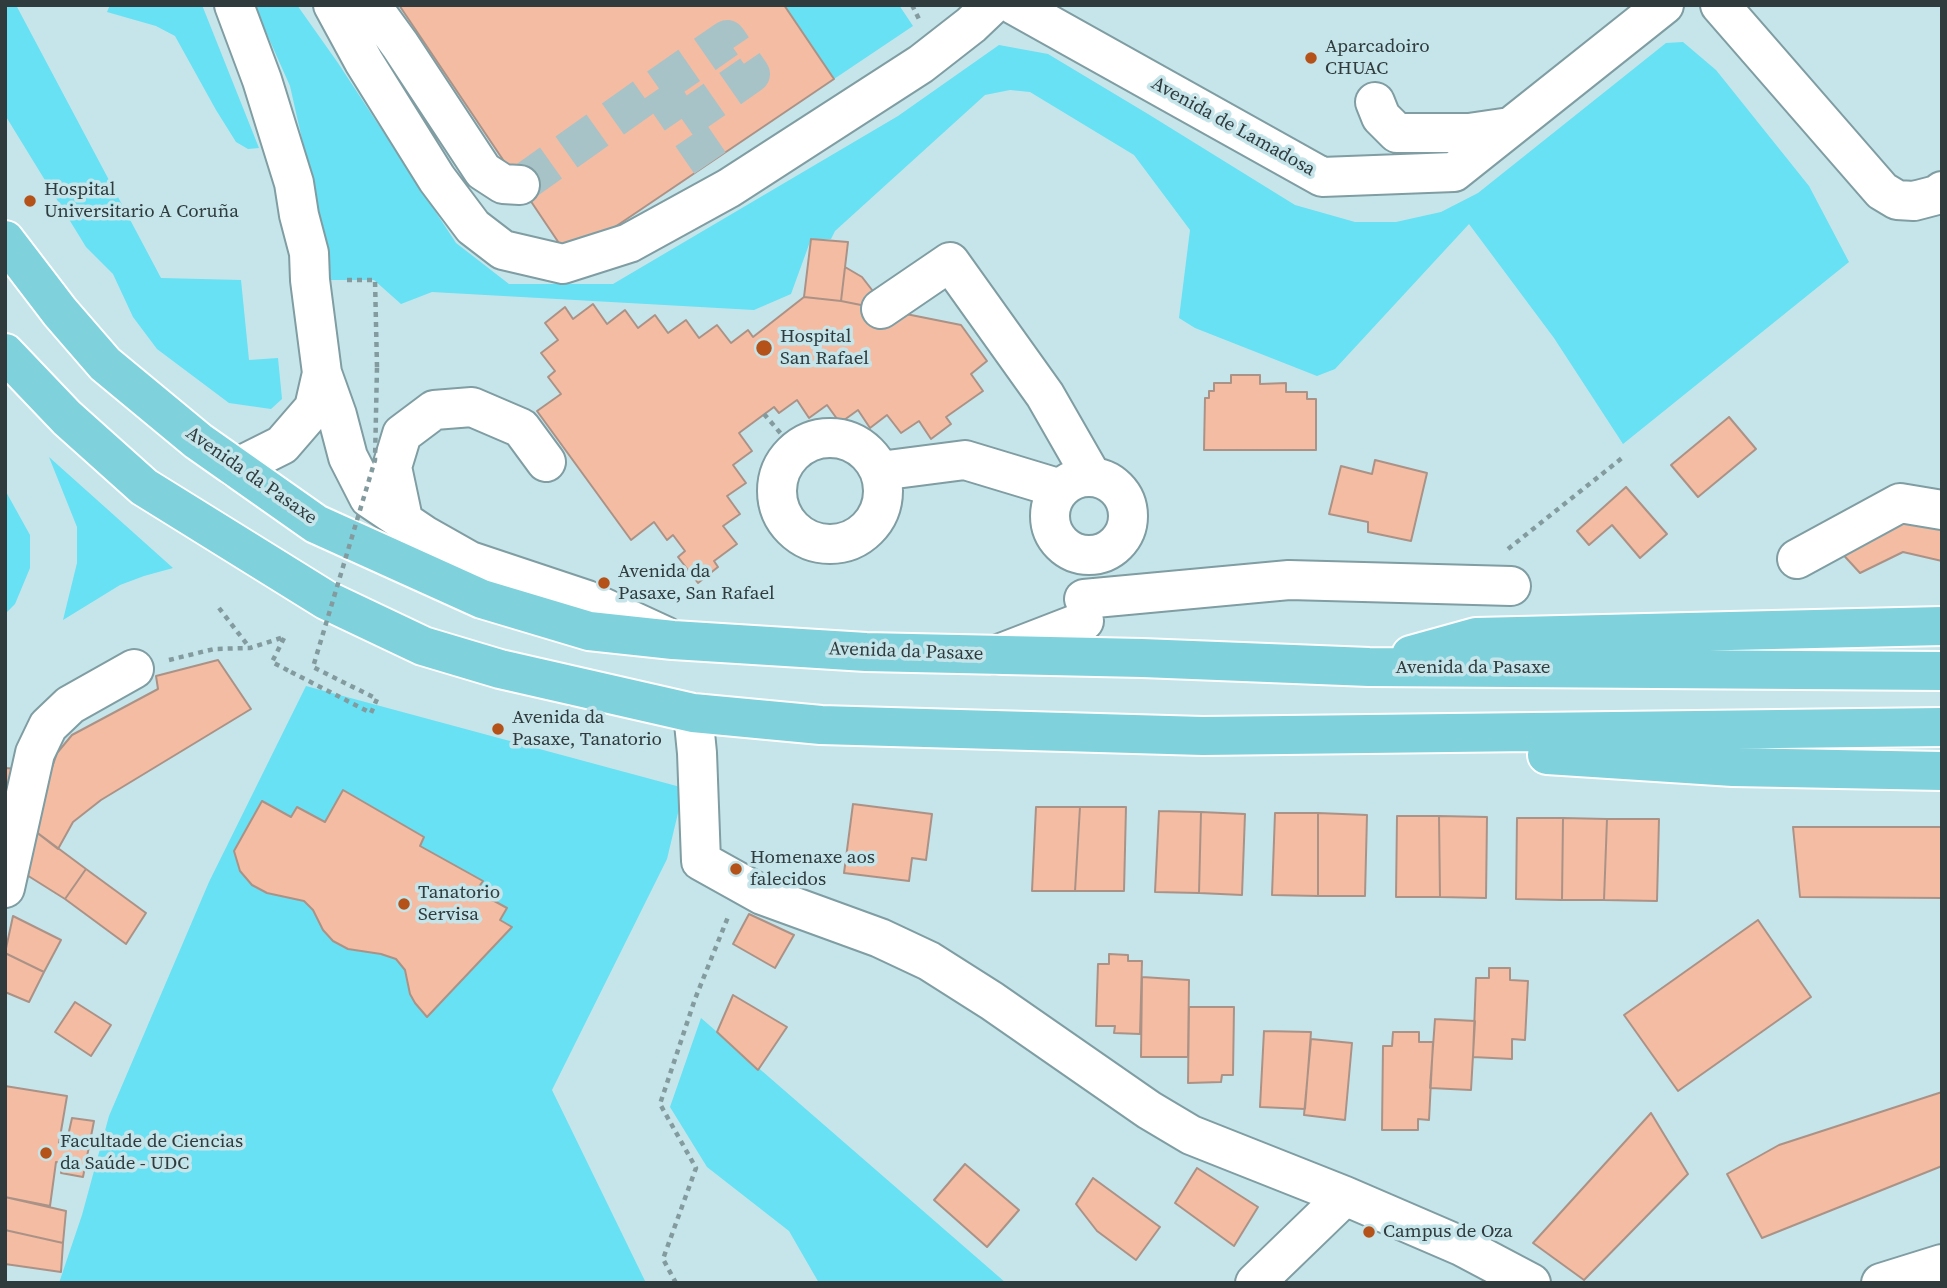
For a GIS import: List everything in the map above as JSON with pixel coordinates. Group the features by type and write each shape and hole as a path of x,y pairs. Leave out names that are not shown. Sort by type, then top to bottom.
{"main road":[{"name":"Avenida da Pasaxe","path":"5,240 60,312 106,364 155,406 236,468 316,524 482,599 589,631 673,640 866,652 1142,658 1369,667 1942,671"},
{"path":"5,353 67,418 144,487 327,600 423,646 499,668 694,713 821,725 1203,736 1733,767 1942,771"},
{"path":"1369,667 1476,637 1942,626"},
{"path":"1203,736 1942,727"}],"street":[{"path":"234,5 262,80 294,183 309,253 322,373 348,457 369,498 470,561 587,600 673,640"},
{"path":"333,5 364,62 437,179 473,227 503,250 563,264 629,243 720,175 921,64 976,12"},
{"path":"371,5 483,170 503,184 520,185"},
{"name":"Avenida de Lamadosa","path":"1014,5 1322,177 1454,172 1664,5"},
{"path":"1720,5 1882,191 1897,200 1914,201 1942,191"},
{"path":"1375,102 1381,117 1397,133 1469,133 1510,127"},
{"path":"881,309 950,262 1045,395 1076,483"},
{"path":"236,468 282,445 314,408 322,373"},
{"path":"403,519 392,467 402,434 434,410 472,407 521,428 546,462"},
{"path":"826,437 843,439 858,445 871,457 880,471 883,489 881,507 873,522 860,534 844,542 826,544 809,539 794,530 783,516 778,499 778,481 784,464 795,450 810,441 826,437"},
{"path":"880,471 965,460 1076,483 1102,479 1118,490 1124,500 1128,512 1127,524 1116,545 1094,555 1071,551 1054,534 1050,523 1050,510 1054,499 1076,483"},
{"path":"1797,559 1900,503 1942,510"},
{"path":"1084,610 1094,555"},
{"path":"996,655 1084,610 1289,580 1511,586"},
{"path":"1084,610 1142,658"},
{"path":"5,888 35,753 48,726 70,705 134,669"},
{"path":"694,713 701,862 775,900 880,938 929,961 992,1001 1149,1110 1191,1135 1345,1196 1461,1246 1531,1283"},
{"path":"1255,1283 1345,1196"},
{"path":"1881,1283 1942,1264"}],"path":[{"path":"134,669 214,649 250,648 284,637 272,662 371,713 377,699 313,667 375,460 377,367 374,280 310,280"},
{"path":"764,414 795,450"},
{"path":"1464,584 1622,458"},
{"path":"219,608 250,648"},
{"path":"676,1283 663,1259 695,1168 660,1104 695,999 741,884"}],"shaded area":[{"path":"5,5 16,5 161,278 241,280 249,360 278,358 282,399 271,409 229,403 157,349 133,317 113,274 86,247 5,115"},
{"path":"110,5 202,5 259,148 248,149 236,142 175,36 156,26 107,12"},
{"path":"254,5 297,5 456,243 509,284 613,284 898,116 999,45 1048,54 1295,205 1355,222 1396,222 1441,212 1478,193 1666,43 1683,42 1716,70 1809,186 1849,262 1623,444 1554,338 1469,224 1335,369 1317,376 1195,328 1179,318 1190,230 1134,155 1030,92 1010,90 985,95 835,231 831,239 811,239 791,294 754,310 432,292 401,304 374,280 329,280 326,245 290,86"},
{"path":"784,5 899,5 913,26 834,79"},
{"path":"49,457 173,568 120,585 63,620 77,563 77,527"},
{"path":"5,490 30,535 30,568 15,604 5,614"},
{"path":"306,686 684,788 667,859 552,1090 646,1283 59,1283 82,1215 109,1116 209,882"},
{"path":"701,1018 1006,1283 819,1283 789,1231 707,1167 670,1107"}],"building":[{"path":"399,5 784,5 834,79 569,258"},
{"path":"811,239 848,242 841,301 804,297"},
{"path":"845,267 862,277 879,299 881,309 841,301"},
{"path":"804,297 841,301 961,325 987,361 971,374 983,391 946,417 951,424 931,439 919,421 901,433 887,415 870,428 858,410 840,423 827,405 809,418 797,400 779,413 774,407 739,433 752,451 733,465 746,483 727,496 740,514 723,526 737,544 714,561 718,567 698,583 678,557 685,551 673,535 667,540 654,522 631,540 537,411 561,394 548,377 555,371 541,353 558,340 545,323 565,307 573,319 593,304 607,324 625,310 638,328 655,315 668,333 686,320 699,338 717,325 731,343 748,330 753,337"},
{"path":"1231,375 1260,375 1260,384 1286,383 1286,392 1307,392 1307,399 1316,399 1316,450 1204,450 1205,398 1209,398 1209,391 1214,391 1214,383 1231,383"},
{"path":"1729,417 1756,449 1698,497 1671,465"},
{"path":"1375,460 1427,473 1411,541 1368,532 1368,522 1329,514 1341,466 1372,474"},
{"path":"1626,487 1667,534 1640,558 1612,525 1589,545 1577,531"},
{"path":"1903,513 1942,520 1942,561 1903,552 1860,573 1837,548"},
{"path":"218,660 251,709 101,800 73,822 58,849 31,828 57,753 72,735 158,689 156,676"},
{"path":"5,768 18,769 5,832"},
{"name":"Tanatorio Servisa","path":"343,790 424,837 420,846 483,881 476,891 507,908 500,920 512,927 427,1017 410,994 405,970 396,959 348,949 333,941 304,901 267,893 252,885 240,871 234,851 262,801 291,817 297,807 325,822"},
{"path":"853,804 932,814 926,860 912,858 909,881 844,873"},
{"path":"1036,807 1080,807 1075,891 1032,891"},
{"path":"1080,807 1126,807 1124,891 1075,891"},
{"path":"1159,811 1201,812 1199,893 1155,892"},
{"path":"1201,812 1245,814 1242,895 1199,893"},
{"path":"1275,813 1318,813 1318,896 1272,895"},
{"path":"1318,813 1367,815 1365,896 1318,896"},
{"path":"1397,816 1439,816 1440,897 1396,897"},
{"path":"1439,816 1487,817 1486,898 1440,897"},
{"path":"1517,818 1563,818 1562,900 1516,899"},
{"path":"1563,818 1607,819 1604,900 1562,900"},
{"path":"1607,819 1659,819 1657,901 1604,900"},
{"path":"1793,827 1942,827 1942,898 1800,897"},
{"path":"31,828 86,869 65,899 22,872"},
{"path":"86,869 146,913 126,944 65,899"},
{"path":"749,914 794,935 775,968 733,944"},
{"path":"13,916 61,940 44,972 5,953"},
{"path":"1758,920 1811,997 1678,1091 1624,1015"},
{"path":"5,953 44,972 29,1002 5,992"},
{"path":"1109,954 1128,955 1128,961 1142,961 1140,1034 1114,1033 1115,1026 1096,1026 1098,964 1109,964"},
{"path":"1489,968 1510,968 1510,980 1528,981 1525,1040 1512,1039 1512,1059 1473,1057 1476,978 1489,978"},
{"path":"1142,977 1189,980 1188,1057 1141,1057"},
{"path":"733,995 787,1027 758,1070 717,1032"},
{"path":"75,1002 111,1025 91,1056 55,1032"},
{"path":"1189,1007 1234,1007 1233,1075 1222,1075 1221,1082 1188,1083"},
{"path":"1435,1019 1475,1021 1471,1090 1430,1088"},
{"path":"1264,1031 1311,1032 1305,1109 1260,1107"},
{"path":"1393,1032 1419,1032 1419,1042 1433,1042 1429,1120 1418,1119 1418,1130 1382,1130 1383,1046 1392,1046"},
{"path":"1311,1039 1352,1043 1345,1120 1304,1115"},
{"name":"Facultade de Ciencias da Saúde - UDC","path":"5,1086 67,1096 59,1143 66,1145 72,1118 94,1121 83,1177 61,1173 63,1163 56,1162 50,1206 5,1197"},
{"path":"1942,1092 1942,1166 1762,1238 1727,1174 1779,1145"},
{"path":"1651,1113 1688,1174 1584,1280 1533,1243"},
{"path":"965,1164 1019,1210 987,1247 934,1200"},
{"path":"1197,1168 1258,1207 1234,1246 1175,1203"},
{"path":"1093,1178 1160,1227 1136,1260 1097,1231 1076,1204"},
{"path":"5,1197 66,1211 63,1243 5,1230"},
{"path":"5,1230 63,1243 61,1272 5,1264"}],"tunnel":[{"path":"658,87 727,39 751,74 682,122"},
{"path":"520,185 658,87 710,163"}],"place":[{"name":"Aparcadoiro CHUAC","path":"1311,58"},
{"name":"Hospital Universitario A Coruña","path":"30,201"},
{"name":"Hospital San Rafael","path":"764,348"},
{"name":"Avenida da Pasaxe, San Rafael","path":"604,583"},
{"name":"Avenida da Pasaxe, Tanatorio","path":"498,729"},
{"name":"Homenaxe aos falecidos","path":"736,869"},
{"name":"Tanatorio Servisa","path":"404,904"},
{"name":"Facultade de Ciencias da Saúde - UDC","path":"46,1153"},
{"name":"Campus de Oza","path":"1369,1232"}]}
